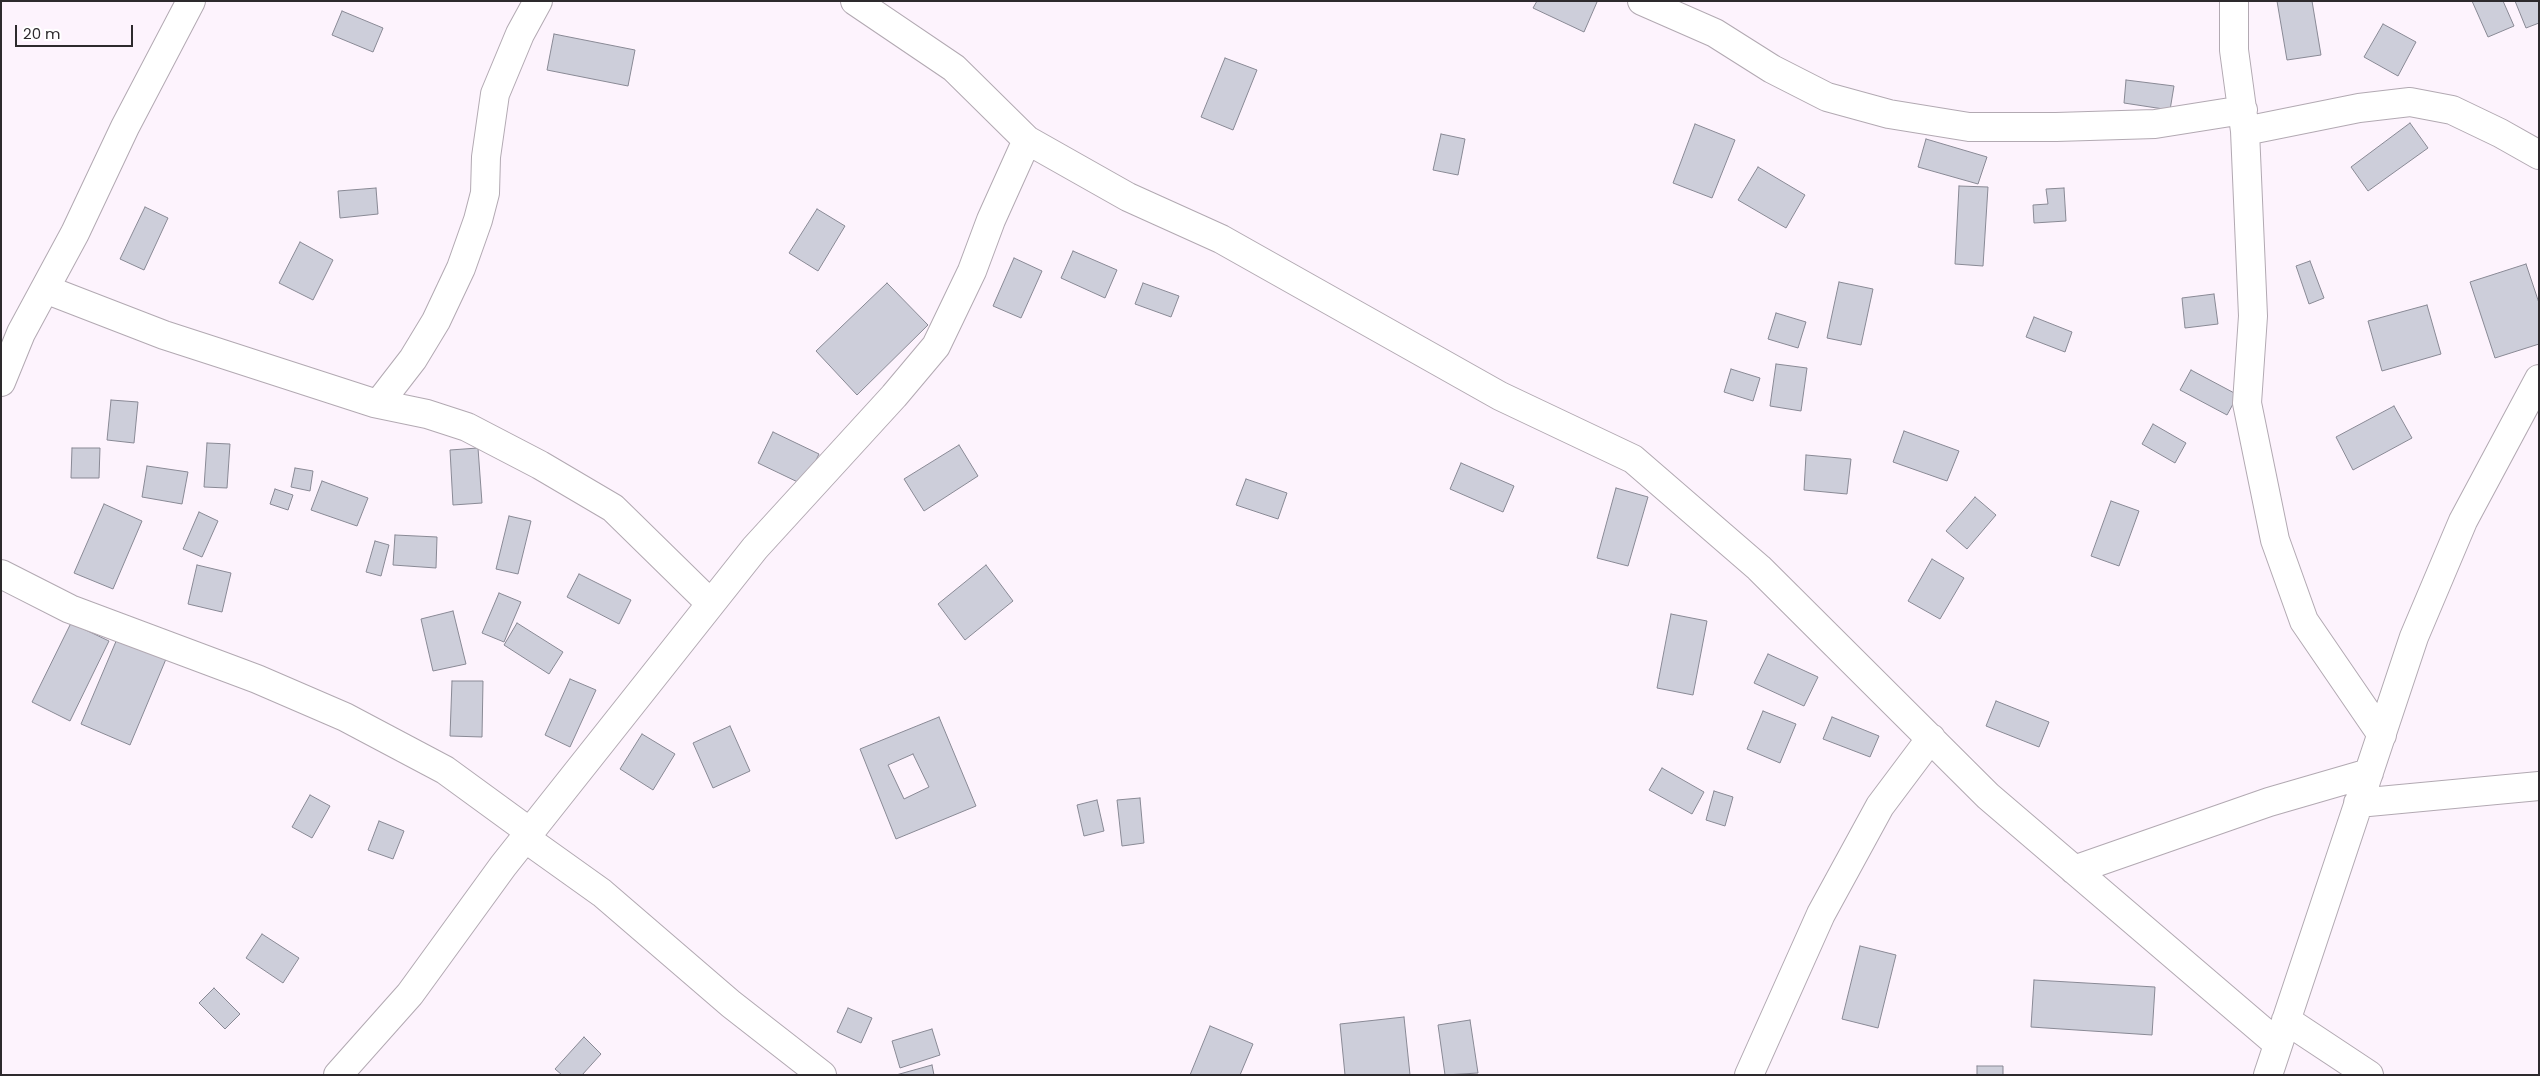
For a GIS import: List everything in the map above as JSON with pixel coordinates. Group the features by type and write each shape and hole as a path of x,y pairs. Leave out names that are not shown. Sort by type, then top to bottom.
{"street":[{"path":"1,382 7,353 45,289 75,233 125,127 191,1"},
{"path":"379,404 413,359 436,321 461,268 478,220 484,193 486,156 495,94 520,34 538,1"},
{"path":"855,1 954,68 1027,140 1128,197 1221,239 1500,396 1633,459 1760,568 1988,796 2074,870 2282,1032 2369,1075"},
{"path":"1642,1 1715,33 1772,69 1827,97 1889,114 1969,127 2046,127 2244,121 2410,102 2452,110 2500,133 2539,155"},
{"path":"2234,1 2234,50 2244,121 2253,316 2247,404 2275,540 2304,622 2382,734"},
{"path":"338,1075 410,994 528,835 754,548 894,396 936,346 972,271 991,220 1027,140"},
{"path":"45,289 164,335 379,404 427,414 467,428 540,465 613,508 710,603"},
{"path":"2268,1075 2414,637 2463,521 2539,379"},
{"path":"1,574 70,609 257,679 345,717 445,770 602,892 731,1004 822,1075"},
{"path":"1748,1075 1821,914 1880,806 1931,738"},
{"path":"2074,870 2268,802 2369,773"},
{"path":"2358,803 2539,786"}],"building":[{"path":"1537,1 1597,2 1584,32 1533,8"},
{"path":"2277,1 2312,1 2321,55 2287,60"},
{"path":"2472,1 2503,1 2514,26 2488,37"},
{"path":"2515,1 2539,1 2539,23 2526,28"},
{"path":"342,11 383,28 373,52 332,35"},
{"path":"2383,24 2416,42 2398,76 2364,57"},
{"path":"554,34 635,50 628,86 547,70"},
{"path":"1225,58 1257,70 1233,130 1201,117"},
{"path":"2126,80 2174,86 2170,110 2124,103"},
{"path":"2410,123 2428,148 2368,191 2351,167"},
{"path":"1695,124 1735,140 1712,198 1673,183"},
{"path":"1441,134 1465,139 1458,175 1433,170"},
{"path":"1926,139 1987,157 1978,184 1918,167"},
{"path":"1758,167 1805,195 1786,228 1738,200"},
{"path":"1959,186 1988,187 1983,266 1955,264"},
{"path":"376,188 378,214 340,218 338,191"},
{"path":"2064,188 2066,221 2034,223 2033,205 2048,204 2046,189"},
{"path":"145,207 168,218 144,270 120,259"},
{"path":"817,209 845,226 818,271 789,253"},
{"path":"300,242 333,260 313,300 279,283"},
{"path":"1073,251 1117,270 1105,298 1061,278"},
{"path":"1014,258 1042,271 1021,318 993,306"},
{"path":"2310,261 2324,298 2309,304 2296,266"},
{"path":"2526,264 2539,303 2539,344 2495,358 2470,282"},
{"path":"1839,282 1873,289 1861,345 1827,338"},
{"path":"887,283 928,325 857,395 816,351"},
{"path":"1143,283 1179,296 1171,317 1135,304"},
{"path":"2214,294 2218,324 2185,328 2182,298"},
{"path":"2427,305 2441,354 2382,371 2368,321"},
{"path":"1776,313 1806,322 1798,348 1768,339"},
{"path":"2034,317 2072,332 2065,352 2026,337"},
{"path":"1776,364 1807,368 1801,411 1770,406"},
{"path":"1731,369 1760,378 1753,401 1724,392"},
{"path":"2191,370 2238,395 2227,415 2180,390"},
{"path":"111,400 138,402 134,443 107,440"},
{"path":"2394,406 2412,438 2353,470 2336,437"},
{"path":"2153,424 2186,443 2175,463 2142,444"},
{"path":"1904,431 1959,451 1947,481 1893,462"},
{"path":"773,432 819,454 804,485 758,463"},
{"path":"207,443 230,444 227,488 204,487"},
{"path":"959,445 978,476 924,511 904,479"},
{"path":"72,448 100,448 99,478 71,478"},
{"path":"478,448 482,503 453,505 450,450"},
{"path":"1806,455 1851,459 1847,494 1804,490"},
{"path":"1461,463 1514,486 1503,512 1450,489"},
{"path":"147,466 188,472 182,504 142,497"},
{"path":"295,468 313,471 310,491 291,487"},
{"path":"1246,479 1287,493 1278,519 1236,505"},
{"path":"322,481 368,498 357,526 311,510"},
{"path":"1616,488 1648,497 1628,566 1597,558"},
{"path":"275,489 293,495 288,510 270,504"},
{"path":"1975,497 1996,515 1967,549 1946,531"},
{"path":"2111,501 2139,511 2119,566 2091,556"},
{"path":"104,504 142,521 113,589 74,573"},
{"path":"199,512 218,521 202,557 183,549"},
{"path":"509,516 531,521 518,574 496,569"},
{"path":"395,535 437,537 436,568 393,565"},
{"path":"375,541 389,545 381,576 366,572"},
{"path":"1932,559 1964,578 1940,619 1908,601"},
{"path":"197,565 231,573 222,612 188,604"},
{"path":"986,565 1013,601 965,640 938,604"},
{"path":"579,574 631,600 619,624 567,597"},
{"path":"499,593 521,602 504,642 482,633"},
{"path":"453,611 466,664 433,671 421,619"},
{"path":"1671,614 1707,621 1693,695 1657,688"},
{"path":"71,623 109,641 70,721 32,702"},
{"path":"517,623 563,652 549,674 504,645"},
{"path":"117,639 166,659 130,745 81,724"},
{"path":"1768,654 1818,677 1804,706 1754,683"},
{"path":"570,679 596,690 570,747 545,735"},
{"path":"452,681 483,681 482,737 450,736"},
{"path":"1996,701 2049,722 2039,747 1986,726"},
{"path":"1763,711 1796,724 1780,763 1747,749"},
{"path":"939,717 976,806 896,839 860,749","holes":["913,754 929,787 904,799 888,765"]},
{"path":"1832,717 1879,736 1870,757 1823,739"},
{"path":"730,726 750,771 713,788 693,743"},
{"path":"642,734 675,754 653,790 620,769"},
{"path":"1662,768 1704,792 1692,814 1649,790"},
{"path":"1714,791 1733,797 1725,826 1706,820"},
{"path":"310,795 330,806 312,838 292,827"},
{"path":"1140,798 1144,843 1122,846 1117,800"},
{"path":"1097,800 1104,831 1084,836 1077,805"},
{"path":"379,821 404,831 393,859 368,850"},
{"path":"262,934 299,958 283,983 246,958"},
{"path":"1860,946 1896,955 1878,1028 1842,1019"},
{"path":"2034,980 2155,987 2152,1035 2031,1027"},
{"path":"214,988 240,1014 225,1029 199,1003"},
{"path":"848,1008 872,1018 861,1043 837,1032"},
{"path":"1404,1017 1410,1075 1345,1075 1340,1024"},
{"path":"1470,1020 1478,1073 1445,1075 1438,1025"},
{"path":"1210,1026 1253,1044 1240,1075 1190,1075"},
{"path":"932,1029 940,1055 900,1068 892,1041"},
{"path":"584,1037 601,1054 582,1075 562,1075 555,1069"},
{"path":"932,1065 934,1075 896,1075"},
{"path":"1977,1066 2003,1066 2003,1075 1977,1075"}]}
